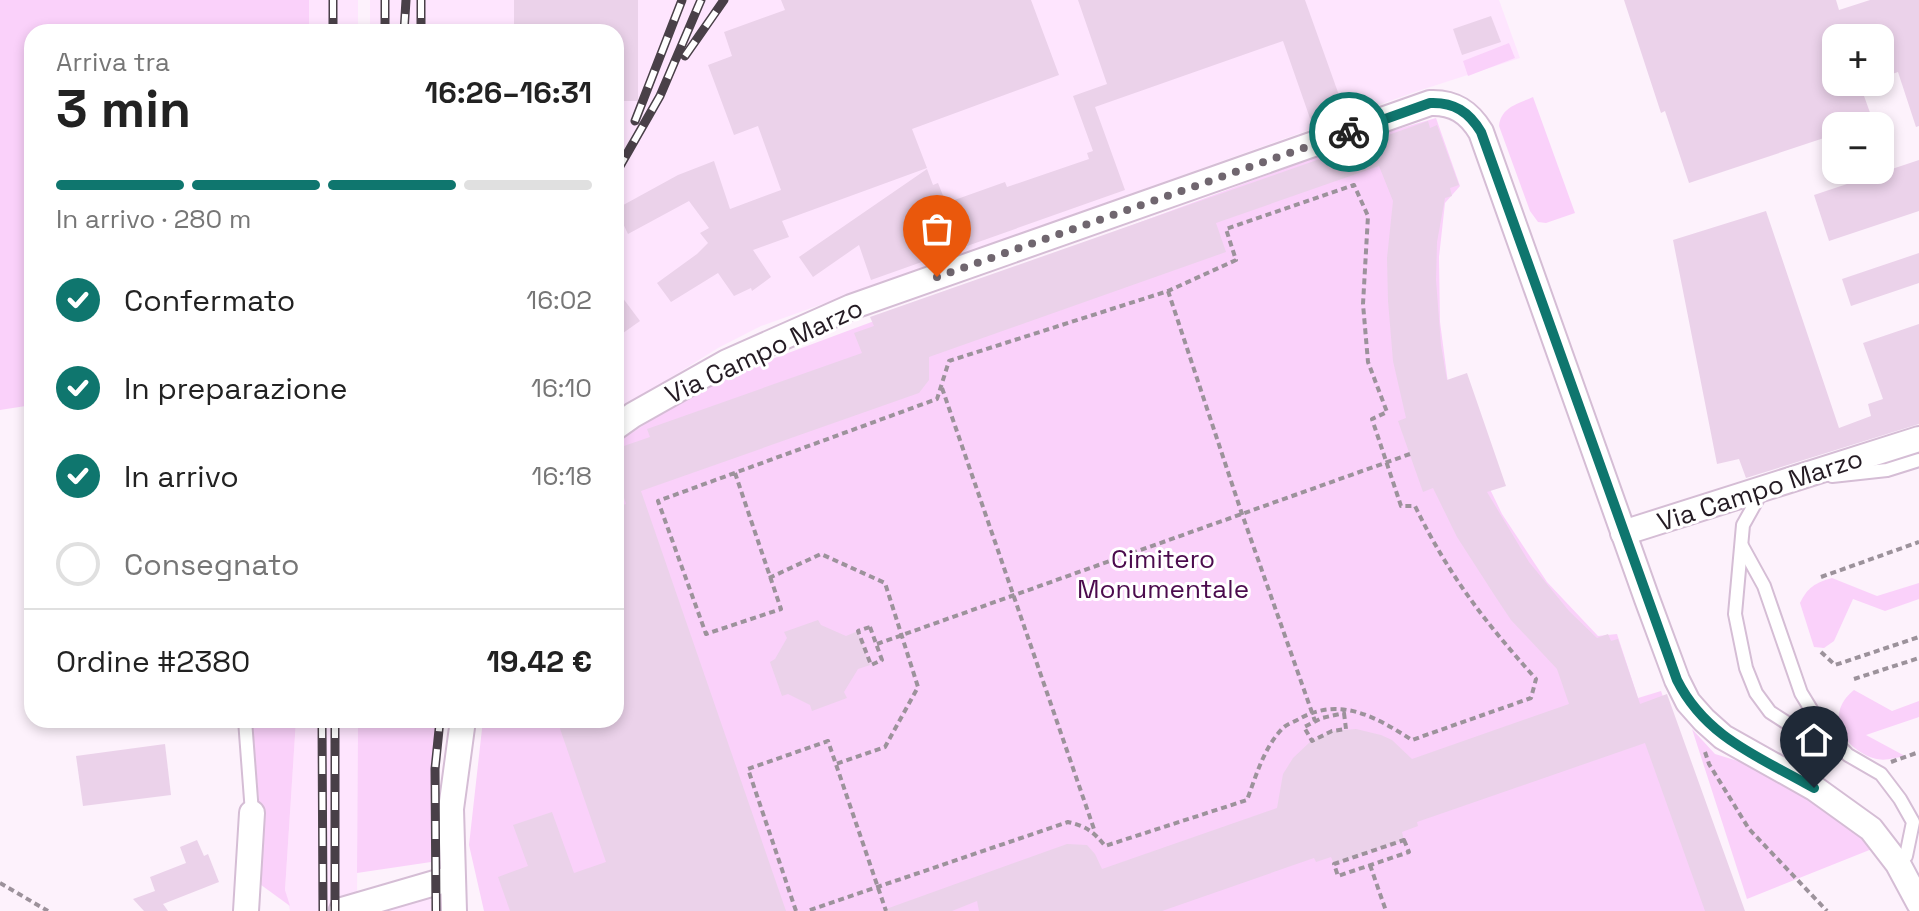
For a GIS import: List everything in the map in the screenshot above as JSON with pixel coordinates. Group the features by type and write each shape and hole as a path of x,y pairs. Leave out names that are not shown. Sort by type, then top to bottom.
{"street":[{"name":"Via Campo Marzo","path":"624,422 727,362 851,307 1416,108 1445,102 1472,117 1481,132 1623,533 1919,439"},
{"path":"1623,533 1688,702 1723,737 1814,788 1871,829 1898,864 1919,903"},
{"path":"454,911 451,809 462,728"},
{"path":"246,911 252,813"},
{"path":"342,910 452,878"}],"lane":[{"path":"1792,480 1887,470 1919,460"},
{"path":"1763,489 1743,525 1735,614 1746,668 1756,693 1770,712 1787,723 1804,728"},
{"path":"1742,546 1764,586 1801,693 1808,705 1823,729 1848,755 1881,774 1913,822 1906,856 1898,864"},
{"path":"246,728 252,813"}],"path":[{"path":"735,473 781,609 706,634 658,501 937,399 949,361 1168,291 1236,260 1226,229 1354,185 1368,216 1363,304 1368,362 1387,412 1372,419 1401,506 1415,506 1438,553 1463,592 1536,679 1531,698 1412,740 1374,716 1350,708 1312,712 1283,727 1262,760 1247,800 1105,846 1084,825 1068,822 807,911"},
{"path":"1168,291 1315,721"},
{"path":"942,388 1095,833"},
{"path":"877,644 1410,454"},
{"path":"1821,577 1919,542"},
{"path":"769,578 821,554 885,583 918,687 885,747 836,764"},
{"path":"870,627 877,644 882,660 871,665 858,631 870,627"},
{"path":"1821,652 1835,665 1919,637"},
{"path":"1854,679 1919,658"},
{"path":"1344,713 1346,729 1332,731 1312,741 1304,727 1315,721 1344,713"},
{"path":"1701,739 1709,764 1749,829 1827,911"},
{"path":"796,911 748,769 828,741 886,911"},
{"path":"1889,762 1919,752"},
{"path":"1404,840 1409,852 1370,865 1338,876 1334,864 1404,840"},
{"path":"1370,865 1386,911"},
{"path":"0,883 48,911"}],"shaded area":[{"path":"309,0 358,0 358,24 309,24"},
{"path":"370,0 1499,0 1520,58 1415,92 761,326 718,348 624,407 624,24 370,24"},
{"path":"295,728 358,728 357,905 431,895 432,911 290,911 285,890"}],"green space":[{"path":"0,0 309,0 309,24 24,24 24,406 0,410"},
{"path":"1509,43 1515,58 1468,76 1463,61"},
{"path":"1533,97 1575,213 1546,223 1538,222 1530,211 1499,126 1507,110"},
{"name":"Cimitero Monumentale","path":"1436,118 1460,186 1445,203 1439,257 1440,322 1448,383 1502,514 1547,582 1598,636 1617,634 1638,698 1661,691 1738,911 484,911 469,845 482,728 624,728 624,438 710,382 1367,138"},
{"path":"1832,578 1877,596 1919,583 1919,599 1885,611 1853,599 1834,641 1824,648 1814,647 1800,603 1813,586"},
{"path":"1854,690 1892,711 1919,701 1919,717 1866,735 1905,756 1885,760 1873,758 1852,746 1845,738 1839,719 1840,709"},
{"path":"253,728 295,728 285,890 290,906 257,882 259,803"},
{"path":"358,728 443,728 434,791 431,862 357,873"},
{"path":"1692,729 1715,754 1774,772 1852,828 1872,849 1747,899"}],"building":[{"path":"514,0 638,0 638,101 624,101 624,24 514,24"},
{"path":"781,0 1031,0 1059,75 912,129 927,168 782,221 789,237 753,250 771,277 752,291 751,288 734,296 718,273 671,302 657,283 708,243 700,233 709,228 689,201 628,234 624,226 624,205 678,175 714,161 730,209 781,190 758,126 734,135 708,65 732,56 724,32 785,10"},
{"path":"1078,0 1305,0 1345,112 1312,124 1283,41 1095,107 1125,190 871,280 859,245 813,277 799,257 927,169 933,185 938,183 946,203 1005,182 1007,187 1089,159 1087,153 1093,151 1073,96 1107,84"},
{"path":"1624,0 1836,0 1839,10 1870,0 1919,0 1919,126 1916,127 1898,72 1894,73 1894,24 1822,24 1822,96 1864,96 1870,112 1822,112 1822,139 1689,183 1665,111 1661,113"},
{"path":"1491,16 1501,42 1462,55 1453,29"},
{"path":"1428,121 1430,128 1437,125 1459,185 1450,188 1452,196 1445,198 1437,242 1436,280 1441,345 1447,380 1467,373 1506,486 1487,492 1529,562 1569,611 1597,638 1608,634 1611,641 1618,639 1640,704 1667,694 1745,911 1705,911 1645,743 1417,822 1418,826 1402,832 1404,840 1334,864 1331,857 1316,862 1314,858 1162,911 979,911 977,901 952,911 886,911 1067,844 1087,845 1102,869 1277,808 1283,774 1293,758 1311,741 1332,731 1356,729 1381,735 1392,740 1412,759 1569,704 1557,669 1511,620 1457,537 1433,488 1423,492 1398,421 1406,418 1393,361 1388,301 1387,258 1393,201 1379,166 1216,223 1226,252 929,357 929,380 919,393 641,491 786,911 510,911 498,877 528,866 513,825 552,812 574,873 606,862 560,728 624,728 624,446 650,437 647,429 862,353 854,333 874,326 870,317"},
{"path":"1919,160 1919,211 1829,241 1814,195 1847,184 1894,184 1894,168"},
{"path":"1766,211 1839,428 1871,416 1868,404 1883,399 1863,343 1919,324 1919,424 1746,478 1739,459 1717,464 1673,240"},
{"path":"1919,253 1919,283 1851,306 1842,279"},
{"path":"624,300 640,321 624,332"},
{"path":"818,620 821,625 846,636 858,631 870,665 858,669 844,692 847,698 812,711 810,705 788,694 782,696 770,662 787,638 784,632"},
{"path":"165,744 171,795 83,806 76,756"},
{"path":"197,840 204,856 208,854 219,882 163,904 168,911 144,911 133,899 155,891 150,877 186,863 180,847"}],"railway":[{"path":"333,0 333,24"},
{"path":"385,0 385,24"},
{"path":"404,24 406,0"},
{"path":"421,0 421,24"},
{"path":"635,121 682,0"},
{"path":"624,159 660,96 701,0"},
{"path":"685,56 724,0"},
{"path":"322,728 323,911"},
{"path":"335,728 335,911"},
{"path":"436,911 435,769 439,728"}],"way so far":[{"path":"937,277 1349,132"}],"route":[{"path":"1349,132 1430,103 1445,102 1472,117 1481,132 1677,680 1688,702 1723,737 1814,788"}]}
